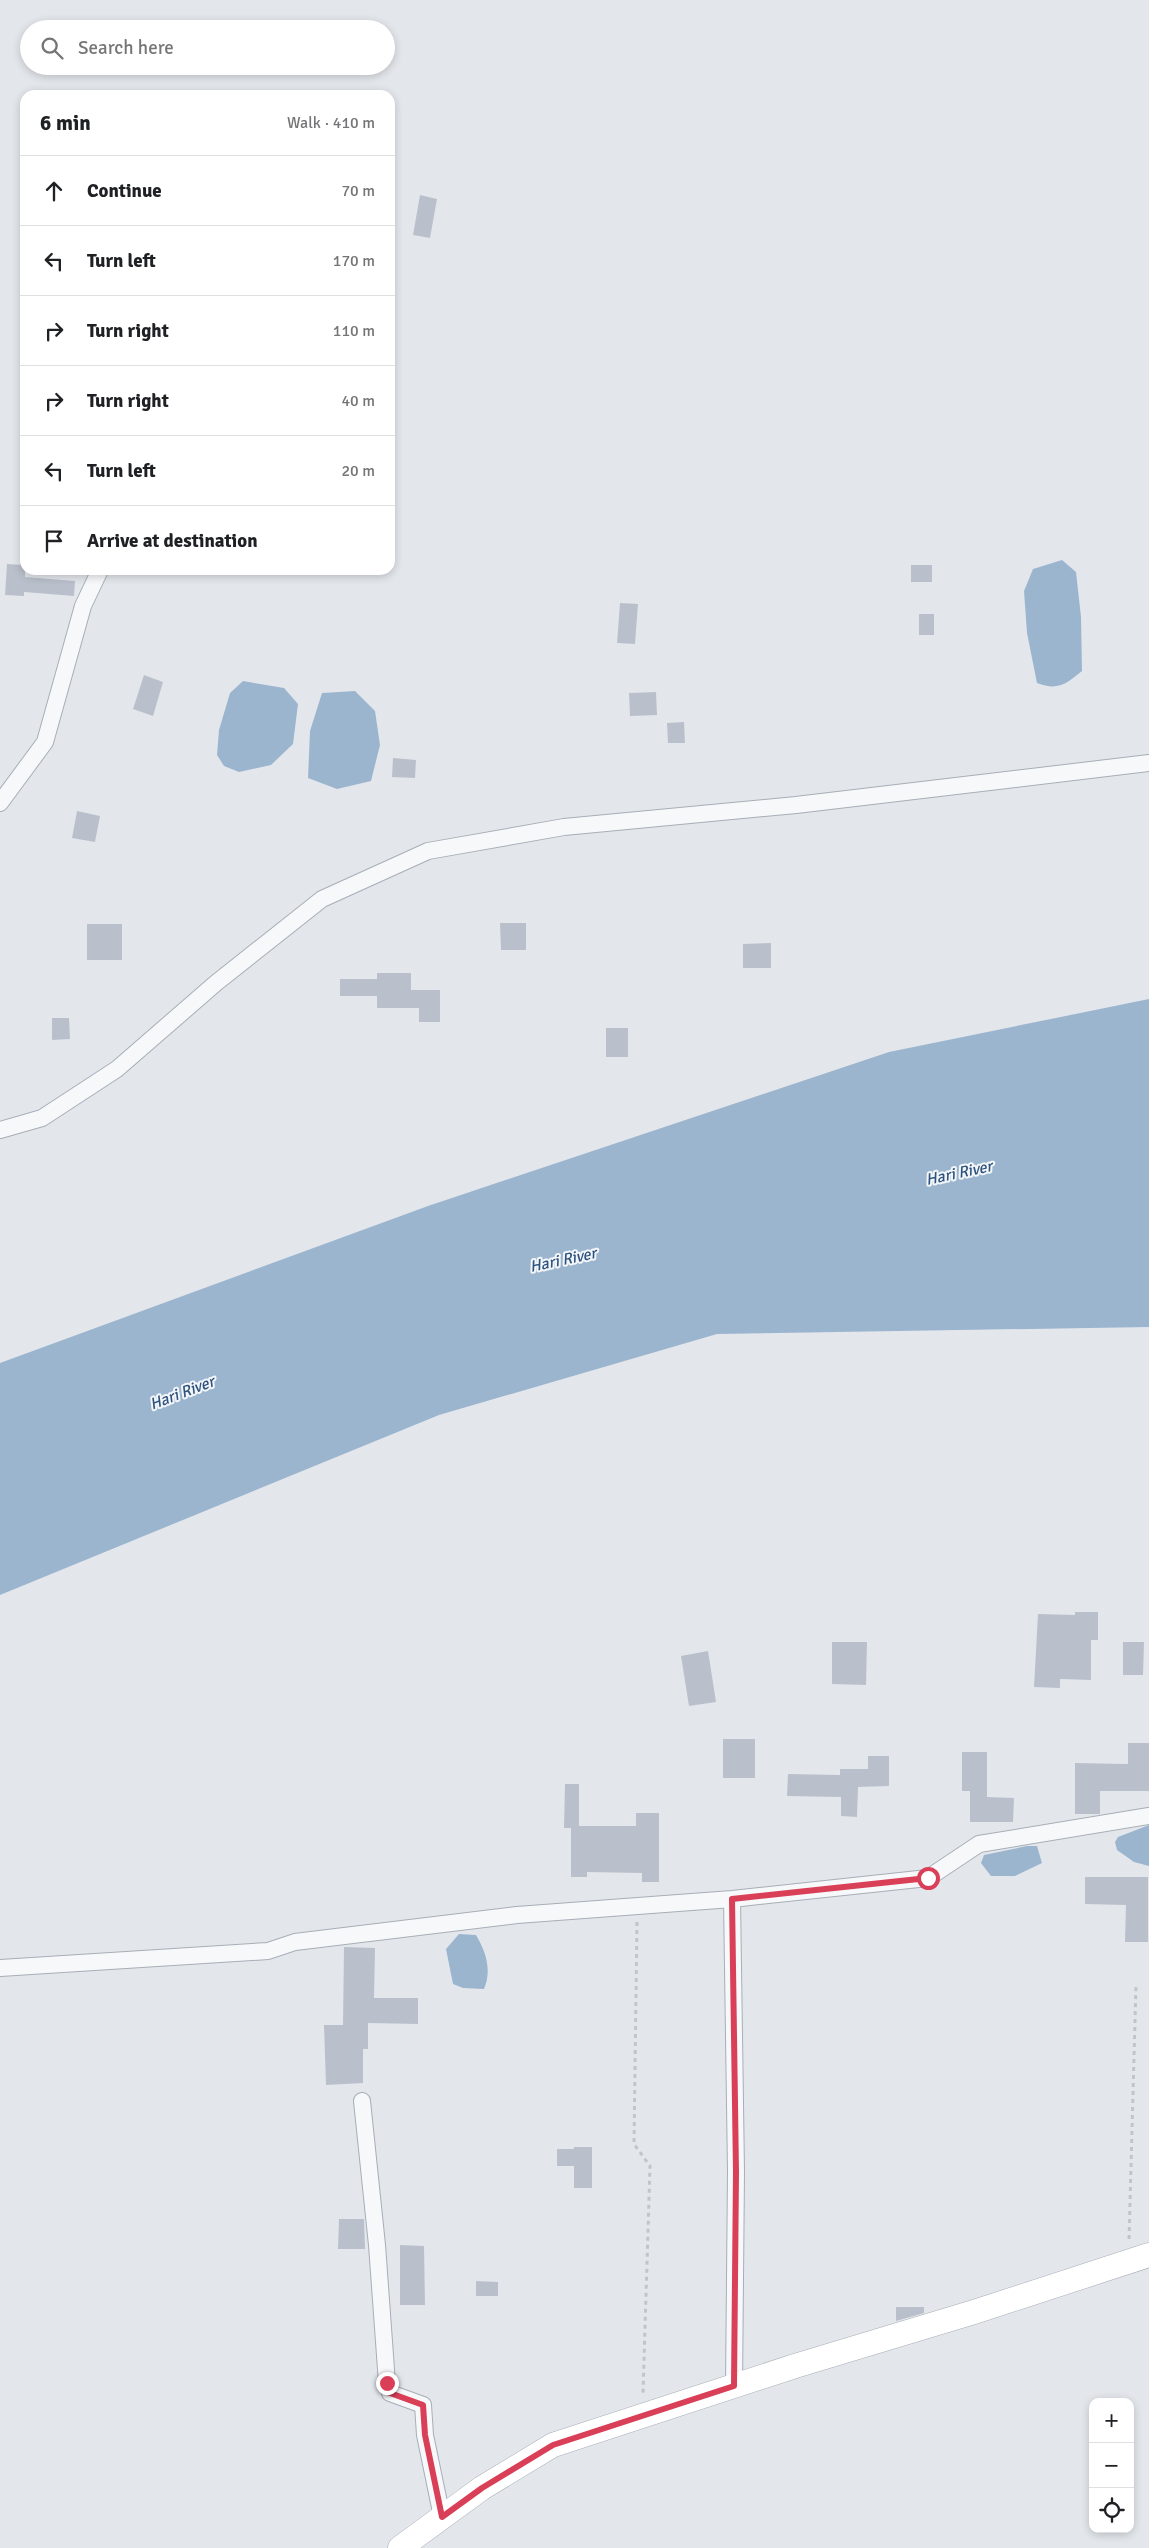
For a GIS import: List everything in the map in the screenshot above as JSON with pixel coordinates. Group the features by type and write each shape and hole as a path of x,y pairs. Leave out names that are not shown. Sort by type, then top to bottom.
{"main road":[{"path":"400,2548 482,2488 553,2445 1140,2258"}],"street":[{"path":"0,803 45,742 83,606 98,575"},
{"path":"0,1130 42,1118 117,1069 216,983 322,898 428,851 564,827 796,805 1149,763"},
{"path":"0,1968 268,1951 295,1942 517,1915 732,1899 928,1878 979,1844 1149,1816"},
{"path":"732,1899 736,2172 734,2386"},
{"path":"362,2102 377,2245 387,2383 390,2393 423,2405 425,2435 442,2517"}],"path":[{"path":"637,1906 634,2144 650,2166 642,2416"},
{"path":"1136,1985 1129,2241 1140,2258"}],"water":[{"path":"1062,560 1076,572 1081,617 1082,671 1066,683 1051,686 1037,683 1027,633 1024,591 1033,569"},
{"path":"243,681 284,688 298,704 293,744 271,765 239,772 224,766 217,755 219,730 230,693"},
{"path":"355,691 375,711 380,745 371,781 337,789 308,778 310,731 322,693"},
{"name":"Hari River","path":"1149,999 1149,1327 717,1334 439,1415 0,1595 0,1363 428,1206 889,1052"},
{"path":"1149,1825 1149,1866 1134,1862 1117,1850 1115,1842 1118,1837"},
{"path":"1027,1846 1037,1846 1042,1863 1015,1876 991,1876 981,1863 984,1855"},
{"path":"459,1934 476,1935 483,1948 488,1968 484,1989 463,1988 453,1984 446,1949"}],"building":[{"path":"420,195 437,199 430,238 413,235"},
{"path":"7,564 20,565 20,575 25,575 25,577 75,581 74,596 24,592 24,596 5,595"},
{"path":"911,565 932,565 932,582 911,582"},
{"path":"620,603 638,604 635,644 617,643"},
{"path":"919,614 934,614 934,635 919,635"},
{"path":"144,675 163,682 153,716 133,709"},
{"path":"656,692 657,715 630,716 629,693"},
{"path":"684,722 685,743 668,743 667,723"},
{"path":"393,758 416,760 415,778 392,777"},
{"path":"77,811 100,816 95,842 72,838"},
{"path":"500,923 526,923 526,950 501,950"},
{"path":"87,924 122,924 122,960 87,960"},
{"path":"771,943 771,968 743,968 743,944"},
{"path":"377,973 411,973 411,990 440,990 440,1022 419,1022 419,1008 377,1008 377,996 340,996 340,979 377,979"},
{"path":"52,1018 69,1018 70,1039 52,1040"},
{"path":"606,1028 628,1028 628,1057 606,1057"},
{"path":"1075,1612 1098,1612 1098,1640 1091,1640 1091,1680 1060,1679 1060,1688 1034,1687 1038,1614 1075,1615"},
{"path":"832,1642 867,1642 866,1685 832,1684"},
{"path":"1123,1642 1144,1642 1143,1675 1123,1675"},
{"path":"708,1651 716,1702 689,1706 681,1656"},
{"path":"723,1739 755,1739 755,1778 723,1778"},
{"path":"1128,1743 1149,1743 1149,1791 1100,1791 1100,1814 1075,1814 1075,1763 1128,1764"},
{"path":"962,1752 987,1752 987,1797 1014,1798 1013,1822 970,1822 970,1791 962,1791"},
{"path":"868,1756 889,1756 889,1786 858,1787 857,1817 841,1816 841,1797 787,1796 788,1774 840,1775 840,1769 868,1769"},
{"path":"565,1784 579,1784 579,1826 636,1826 636,1813 659,1813 659,1882 642,1882 642,1873 587,1872 587,1877 571,1877 571,1828 564,1828"},
{"path":"1085,1877 1148,1877 1148,1942 1125,1942 1126,1905 1085,1904"},
{"path":"344,1947 375,1948 374,1998 418,1998 418,2024 368,2023 368,2049 363,2049 363,2083 326,2085 324,2025 343,2025"},
{"path":"574,2147 592,2147 592,2188 574,2188 574,2166 557,2166 557,2149 574,2149"},
{"path":"339,2219 364,2219 365,2249 338,2249"},
{"path":"400,2245 424,2246 425,2305 400,2305"},
{"path":"476,2281 498,2282 498,2296 476,2296"},
{"path":"896,2307 924,2307 924,2313 896,2321"}],"route":[{"path":"387,2383 390,2393 423,2405 425,2435 432,2477 442,2517 482,2488 553,2445 734,2386 736,2172 732,1899 928,1878"}]}
